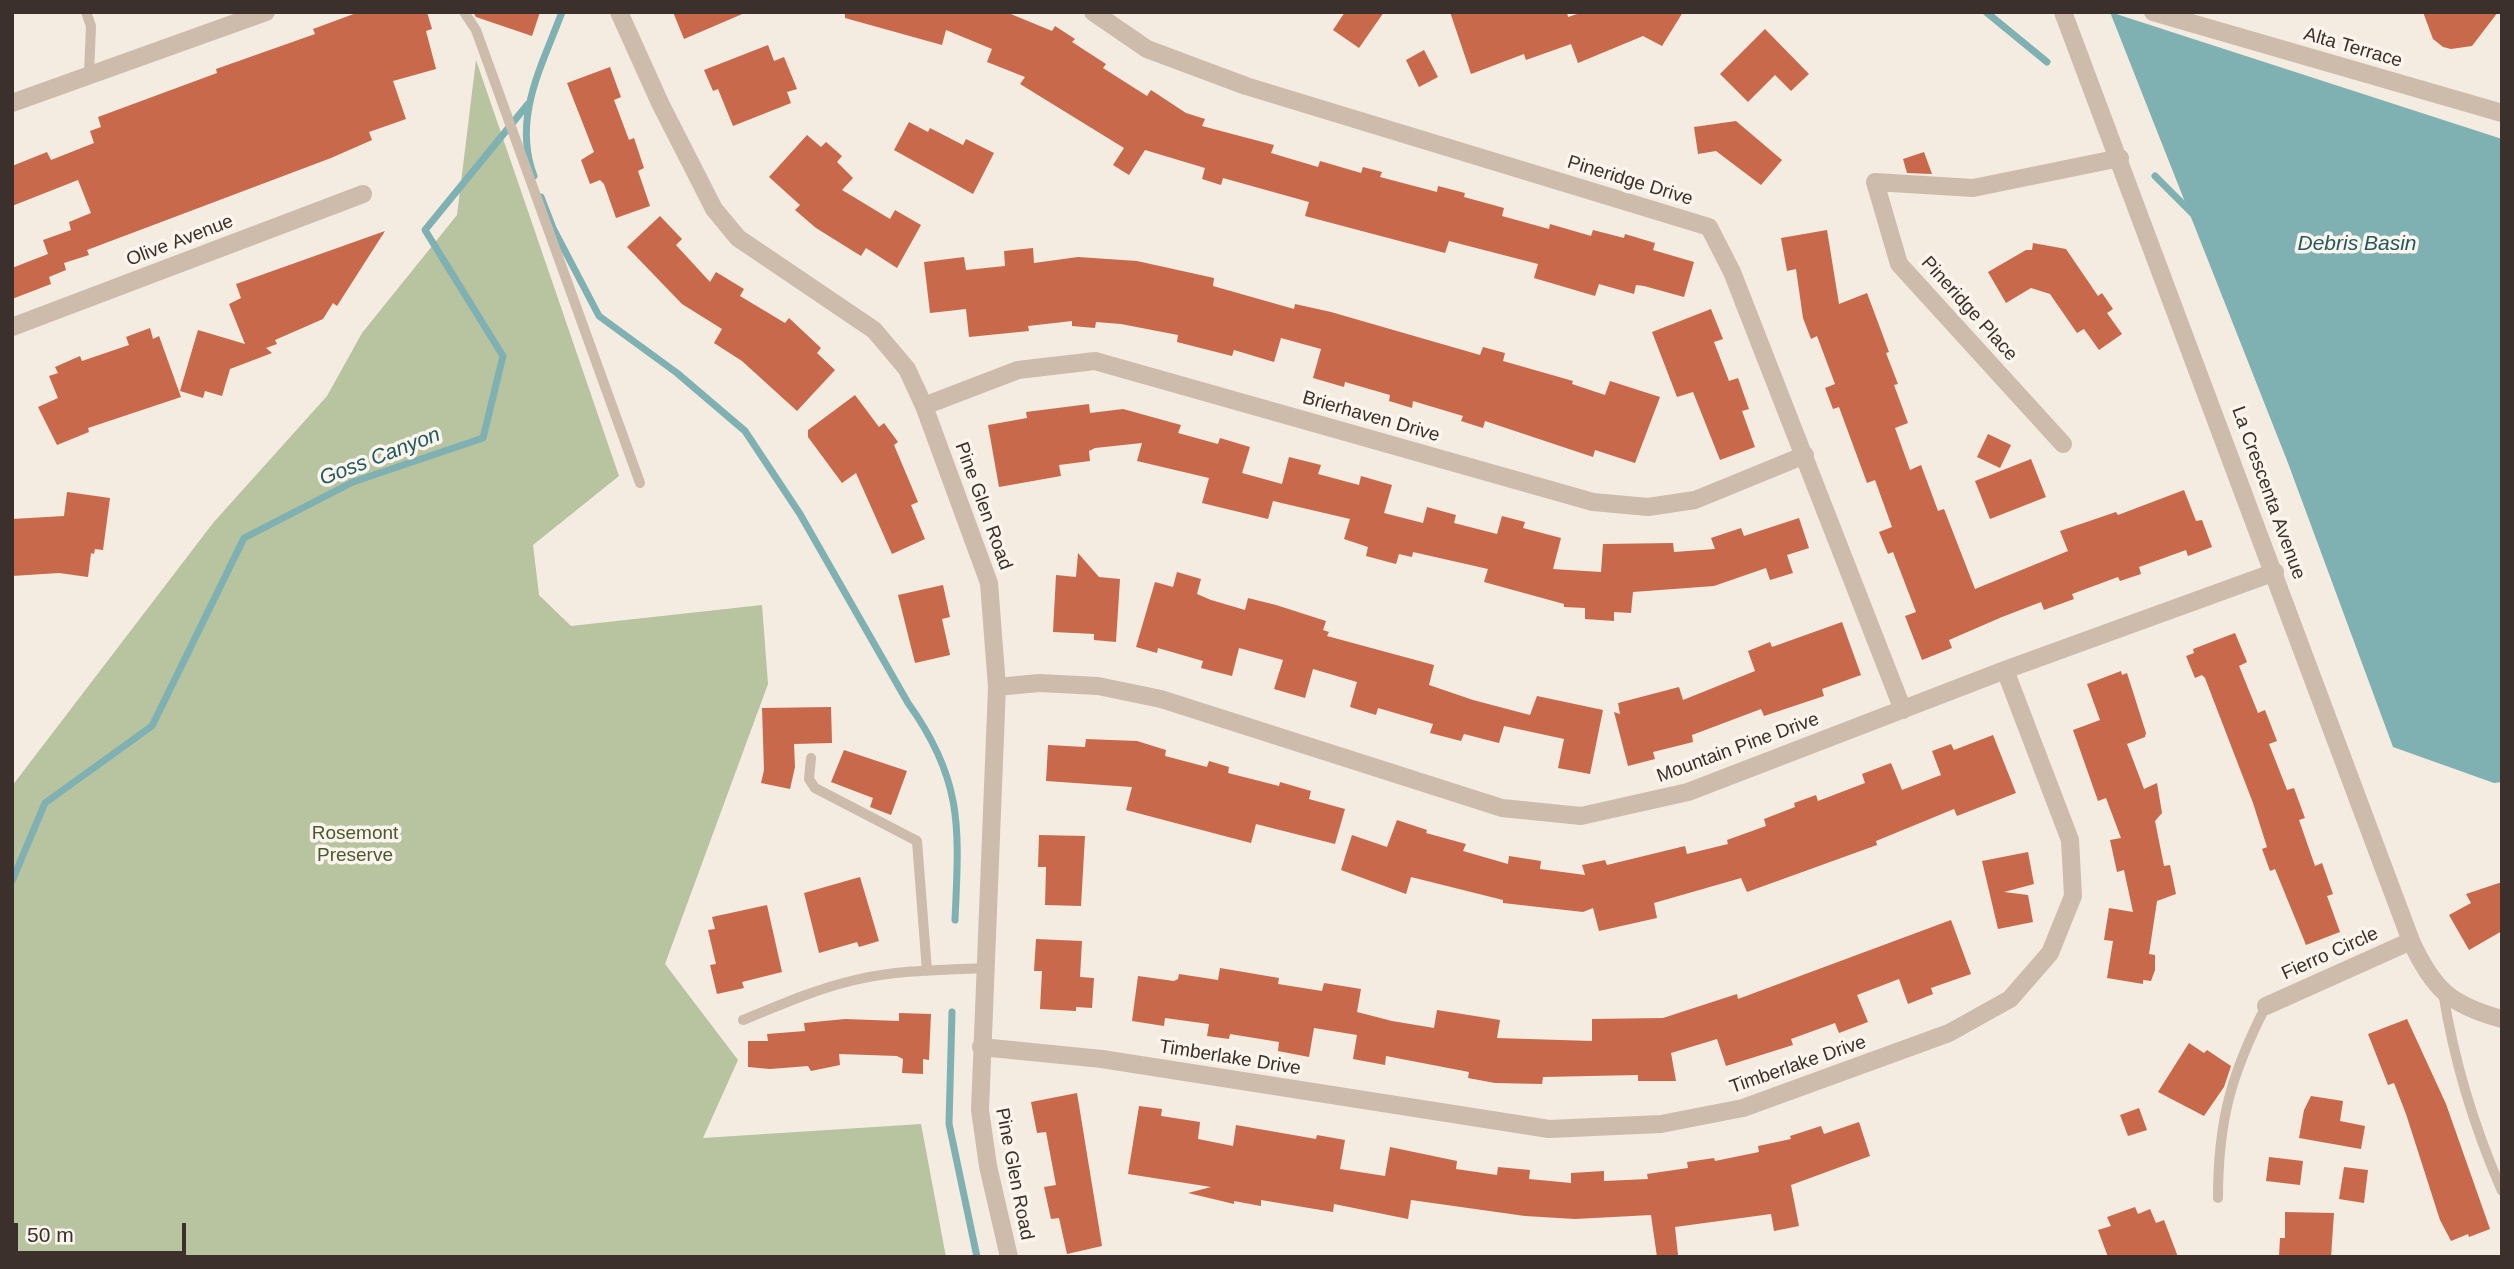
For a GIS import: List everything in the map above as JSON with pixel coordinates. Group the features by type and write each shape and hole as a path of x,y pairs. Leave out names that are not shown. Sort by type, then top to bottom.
{"street":[{"path":"12,103 89,73 266,12"},
{"name":"Pine Glen Road","path":"619,12 660,103 713,209 737,238 874,330 907,369 924,406 989,583 997,688 980,1110 983,1140 1009,1257"},
{"name":"Pineridge Drive","path":"1093,12 1147,49 1246,86 1709,227 1732,272 1903,710"},
{"name":"La Crescenta Avenue","path":"2063,12 2120,158 2411,941 2439,990"},
{"name":"Alta Terrace","path":"2152,12 2502,113"},
{"name":"Pineridge Place","path":"2063,444 1899,264 1875,181 1973,187 2120,158"},
{"name":"Olive Avenue","path":"12,327 363,194"},
{"name":"Brierhaven Drive","path":"924,406 1018,370 1095,361 1593,502 1648,507 1695,500 1805,455"},
{"name":"Mountain Pine Drive","path":"997,688 1039,683 1098,686 1149,697 1502,808 1581,816 1688,792 2005,670 2275,572"},
{"name":"Timberlake Drive","path":"981,1047 1102,1059 1549,1129 1661,1124 1743,1108 1948,1033 2010,999 2050,953 2073,897 2070,840 2005,670"},
{"name":"Fierro Circle","path":"2266,1006 2411,941"},
{"path":"2439,990 2457,1004 2502,1019"}],"lane":[{"path":"86,12 91,26 89,73"},
{"path":"464,12 475,30 640,483"},
{"path":"811,758 809,779 816,788 917,841 927,971"},
{"path":"743,1020 845,983 889,974 984,968"},
{"path":"2439,990 2453,1053 2481,1144 2502,1191"},
{"path":"2218,1198 2218,1151 2225,1107 2240,1056 2266,1006"}],"green space":[{"name":"Rosemont Preserve","path":"476,60 619,476 533,545 539,595 571,626 762,605 768,684 665,964 738,1060 703,1138 921,1124 946,1257 12,1257 12,786 213,523 327,396 362,333 457,215"}],"water":[{"name":"Debris Basin","path":"2110,12 2502,139 2502,782 2494,783 2393,747 2288,463"}],"building":[{"path":"359,12 427,12 432,29 426,31 436,69 393,81 406,119 369,132 372,140 331,158 87,250 89,255 64,263 66,270 49,277 51,284 12,299 12,268 48,254 43,240 71,230 69,222 91,213 78,180 12,206 12,166 47,152 51,160 94,143 90,131 101,127 98,117 217,73 216,69 315,34 313,29"},
{"path":"473,12 540,12 532,36 476,17"},
{"path":"673,12 747,12 684,39"},
{"path":"845,12 1006,12 1052,31 1055,26 1075,39 1072,42 1106,64 1103,68 1147,96 1151,90 1186,113 1205,119 1202,126 1274,145 1271,153 1318,167 1320,161 1361,173 1363,167 1382,172 1380,177 1437,192 1438,186 1465,193 1464,197 1504,208 1502,216 1549,229 1550,224 1591,236 1593,230 1624,238 1625,234 1655,243 1653,250 1694,262 1684,297 1644,286 1636,285 1634,294 1599,284 1595,296 1534,278 1538,264 1449,241 1445,253 1305,216 1309,202 1223,178 1221,185 1202,179 1205,168 1145,150 1129,175 1113,165 1124,148 1020,84 1025,77 987,62 992,49 946,30 942,45 845,18"},
{"path":"1345,12 1384,12 1359,48 1333,30"},
{"path":"1450,12 1567,12 1568,17 1583,12 1683,12 1662,46 1643,36 1578,63 1571,44 1526,60 1524,54 1471,74"},
{"path":"2423,12 2498,12 2472,46 2451,49 2443,47 2433,39"},
{"path":"1765,29 1809,74 1791,91 1775,75 1748,102 1720,74"},
{"path":"768,45 774,61 784,57 797,89 787,92 791,103 733,126 718,89 713,91 704,70"},
{"path":"1424,50 1438,77 1419,87 1406,60"},
{"path":"610,67 621,97 614,100 629,140 634,138 644,168 638,171 650,206 616,218 604,184 600,180 590,184 581,160 594,152 567,83"},
{"path":"1736,121 1782,160 1761,185 1716,151 1698,154 1694,127"},
{"path":"909,122 928,132 930,128 963,145 966,139 994,153 973,194 894,150"},
{"path":"807,135 821,147 826,142 842,156 837,162 853,178 842,190 890,219 895,210 921,225 897,268 866,248 861,256 816,228 795,210 800,205 769,177"},
{"path":"1924,152 1932,174 1907,173 1903,159"},
{"path":"660,216 682,239 676,245 710,282 716,272 744,289 740,296 785,323 789,318 821,348 817,353 835,370 797,411 742,361 714,343 722,329 682,304 627,247"},
{"path":"1827,230 1839,304 1867,293 1889,352 1886,353 1898,384 1894,385 1908,423 1895,428 1910,470 1921,465 1938,511 1944,509 1975,589 2068,551 2060,531 2116,512 2118,515 2184,490 2196,521 2202,520 2212,547 2188,556 2186,550 2139,567 2141,574 2120,581 2118,577 2072,594 2074,599 2044,610 2041,602 2002,617 1949,640 1952,648 1922,660 1905,616 1916,612 1893,552 1888,554 1879,532 1892,527 1875,480 1867,483 1839,407 1833,409 1825,388 1835,384 1817,336 1811,339 1803,318 1796,269 1787,271 1781,238"},
{"path":"385,231 337,306 333,303 323,319 275,340 277,344 266,348 272,353 230,369 222,396 205,391 203,398 180,391 198,330 245,344 229,304 241,298 236,284"},
{"path":"2033,243 2066,249 2098,296 2102,293 2113,309 2107,313 2122,334 2099,350 2084,329 2077,333 2050,294 2031,288 2006,303 1988,272 2026,250 2032,250"},
{"path":"1033,248 1034,263 1078,257 1137,261 1214,278 1213,286 1294,309 1295,304 1331,312 1480,355 1483,347 1505,353 1503,361 1573,381 1572,384 1605,395 1610,381 1660,397 1635,463 1595,450 1593,457 1485,421 1483,428 1461,421 1463,416 1413,401 1412,408 1389,401 1390,395 1345,382 1344,387 1313,378 1321,349 1281,338 1274,362 1234,350 1232,356 1177,342 1178,335 1121,324 1096,322 1095,328 1072,326 1072,321 1028,326 1029,331 969,337 966,309 930,313 924,262 964,257 966,270 1005,266 1004,251"},
{"path":"1711,309 1723,339 1714,342 1729,381 1738,378 1749,409 1742,411 1755,447 1720,460 1693,392 1677,397 1652,332"},
{"path":"150,328 153,339 159,336 181,397 88,428 89,432 57,445 38,407 58,398 49,376 58,373 55,367 80,356 82,361 129,345 126,337"},
{"path":"855,395 879,427 884,423 898,442 894,445 918,502 911,505 925,539 892,554 856,473 842,483 808,437 808,430"},
{"path":"1089,404 1090,413 1123,409 1181,425 1178,433 1218,444 1220,438 1250,447 1242,473 1282,484 1289,457 1321,465 1318,474 1359,485 1361,476 1392,485 1384,513 1423,523 1427,507 1456,515 1454,523 1497,534 1502,516 1525,522 1523,528 1561,538 1553,569 1601,572 1603,544 1673,543 1674,552 1715,549 1711,538 1741,528 1744,536 1799,518 1809,548 1787,555 1793,573 1770,580 1766,568 1714,586 1633,592 1631,613 1614,612 1614,621 1585,619 1585,608 1564,607 1564,604 1484,582 1488,569 1413,552 1412,557 1399,554 1396,564 1366,556 1368,547 1344,539 1350,519 1273,501 1268,519 1202,503 1209,478 1137,461 1142,443 1095,448 1089,451 1090,461 1059,465 1061,476 999,487 988,425 1027,418 1026,412"},
{"path":"1988,434 2011,445 2000,468 1977,457"},
{"path":"2031,459 2046,497 1990,519 1975,481"},
{"path":"67,492 110,498 103,550 95,549 94,554 91,553 88,577 59,573 12,576 12,519 64,516"},
{"path":"1078,553 1099,577 1120,579 1116,642 1094,640 1094,634 1053,632 1056,575 1076,577"},
{"path":"1177,572 1201,579 1197,594 1211,600 1245,610 1248,598 1276,605 1326,621 1323,630 1329,632 1327,636 1434,665 1429,685 1473,700 1530,715 1537,696 1603,710 1590,774 1558,768 1564,739 1504,726 1499,743 1464,734 1461,741 1430,733 1433,724 1378,708 1376,715 1350,707 1357,682 1313,669 1305,698 1274,689 1283,660 1239,648 1232,676 1201,668 1203,661 1158,648 1157,653 1136,647 1155,582 1173,587"},
{"path":"943,585 950,617 942,619 950,655 915,663 898,595"},
{"path":"1842,622 1861,675 1822,689 1824,696 1764,716 1761,709 1692,735 1693,742 1653,752 1655,759 1628,766 1614,712 1620,714 1618,703 1679,687 1683,700 1755,671 1748,651 1770,642 1772,647"},
{"path":"2235,633 2247,662 2239,666 2258,713 2265,710 2277,741 2269,744 2287,790 2294,788 2305,818 2299,820 2315,866 2322,863 2333,894 2327,896 2340,932 2306,945 2275,869 2270,871 2262,849 2267,847 2253,803 2205,678 2202,675 2195,678 2186,656 2194,653 2193,649"},
{"path":"2121,671 2122,675 2127,673 2146,733 2145,737 2127,744 2144,789 2157,783 2162,813 2155,821 2164,866 2170,865 2176,894 2157,901 2149,954 2155,955 2155,970 2151,981 2143,980 2143,984 2107,978 2113,941 2104,940 2109,908 2133,912 2124,870 2117,872 2110,840 2121,838 2106,798 2098,801 2073,730 2100,720 2087,684"},
{"path":"831,707 832,743 794,744 795,767 790,789 761,783 764,770 762,708"},
{"path":"1993,735 2016,793 1957,816 1954,809 1876,841 1877,845 1747,892 1741,878 1654,903 1657,918 1599,931 1593,908 1583,912 1503,903 1503,900 1411,877 1406,894 1341,870 1352,835 1387,847 1397,820 1427,830 1426,833 1466,844 1463,851 1508,864 1509,856 1541,861 1540,869 1585,875 1582,865 1605,860 1607,865 1685,846 1687,854 1728,844 1727,840 1766,826 1764,819 1795,807 1794,803 1816,795 1818,801 1865,783 1862,774 1891,763 1902,790 1941,775 1932,751 1951,744 1954,750"},
{"path":"1086,739 1137,741 1166,750 1165,756 1207,767 1209,761 1229,767 1228,773 1279,786 1280,782 1311,791 1309,799 1345,809 1335,844 1256,824 1251,843 1126,810 1132,787 1046,781 1048,745 1085,747"},
{"path":"844,750 907,771 891,815 870,807 873,798 831,782"},
{"path":"1039,835 1085,836 1081,906 1045,905 1046,867 1038,867"},
{"path":"2028,852 2034,884 2004,892 2028,895 2033,922 1998,929 1982,861"},
{"path":"860,877 879,941 859,947 857,942 819,953 804,893"},
{"path":"2502,882 2502,931 2469,950 2449,915 2471,903 2466,894"},
{"path":"767,905 782,972 742,982 744,988 717,994 710,965 716,964 708,930 715,929 712,917"},
{"path":"1951,920 1971,974 1931,988 1933,994 1908,1004 1899,979 1857,995 1868,1022 1839,1033 1835,1023 1791,1039 1793,1045 1726,1066 1717,1039 1671,1053 1676,1081 1638,1081 1638,1075 1543,1077 1542,1084 1495,1083 1468,1078 1469,1072 1386,1056 1385,1065 1353,1059 1357,1035 1314,1028 1309,1057 1278,1051 1279,1042 1230,1034 1229,1039 1207,1036 1209,1024 1165,1018 1164,1026 1132,1021 1138,976 1174,981 1179,974 1218,980 1220,968 1279,978 1278,984 1322,991 1324,983 1361,989 1357,1012 1392,1021 1434,1028 1437,1010 1500,1020 1497,1038 1592,1041 1592,1019 1663,1018 1737,994 1738,999"},
{"path":"1036,939 1082,941 1080,977 1094,978 1092,1008 1076,1007 1076,1011 1040,1009 1042,971 1034,971"},
{"path":"899,1013 931,1014 929,1060 923,1059 923,1074 902,1073 903,1059 897,1056 839,1054 840,1065 811,1071 808,1066 770,1069 748,1067 748,1041 768,1041 767,1034 805,1031 804,1023 845,1019 899,1021"},
{"path":"2407,1019 2446,1104 2490,1229 2469,1237 2468,1234 2451,1241 2440,1220 2394,1083 2388,1085 2368,1034"},
{"path":"2189,1043 2204,1053 2207,1050 2231,1066 2224,1087 2204,1116 2158,1092"},
{"path":"1077,1093 1102,1246 1067,1254 1059,1218 1051,1219 1044,1187 1056,1185 1046,1132 1037,1133 1031,1102"},
{"path":"2311,1096 2343,1101 2340,1121 2365,1126 2361,1149 2299,1138 2304,1110"},
{"path":"1139,1106 1162,1109 1161,1116 1200,1122 1198,1139 1233,1146 1236,1125 1316,1139 1317,1135 1345,1140 1340,1169 1385,1176 1390,1147 1457,1161 1456,1169 1497,1175 1498,1167 1530,1170 1529,1179 1571,1183 1571,1173 1604,1171 1604,1181 1648,1179 1647,1174 1688,1168 1687,1162 1714,1158 1715,1161 1759,1152 1758,1146 1791,1139 1790,1136 1821,1126 1824,1134 1859,1122 1870,1156 1791,1185 1799,1226 1774,1231 1771,1214 1675,1227 1678,1255 1657,1257 1651,1215 1575,1219 1525,1216 1411,1200 1408,1219 1334,1204 1333,1212 1261,1200 1261,1206 1234,1201 1234,1204 1188,1193 1211,1187 1128,1174"},
{"path":"2139,1108 2147,1130 2128,1136 2120,1115"},
{"path":"2269,1157 2303,1161 2300,1185 2266,1181"},
{"path":"2344,1167 2368,1170 2364,1203 2339,1199"},
{"path":"2135,1207 2138,1214 2150,1209 2156,1223 2164,1220 2178,1257 2108,1257 2098,1230 2111,1226 2107,1217"},
{"path":"2285,1212 2334,1213 2331,1257 2279,1257 2280,1238 2285,1238"}],"waterway":[{"path":"534,176 528,155 528,113 532,92 562,12"},
{"path":"1986,12 2047,62"},
{"name":"Goss Canyon","path":"12,881 45,803 152,726 244,538 353,482 483,438 503,356 425,230 528,104"},
{"path":"2155,176 2194,215"},
{"path":"541,197 553,228 599,316 677,373 745,431 800,514 926,731 940,757 954,807 957,832 955,920"},
{"path":"952,1012 949,1124 977,1257"}]}
